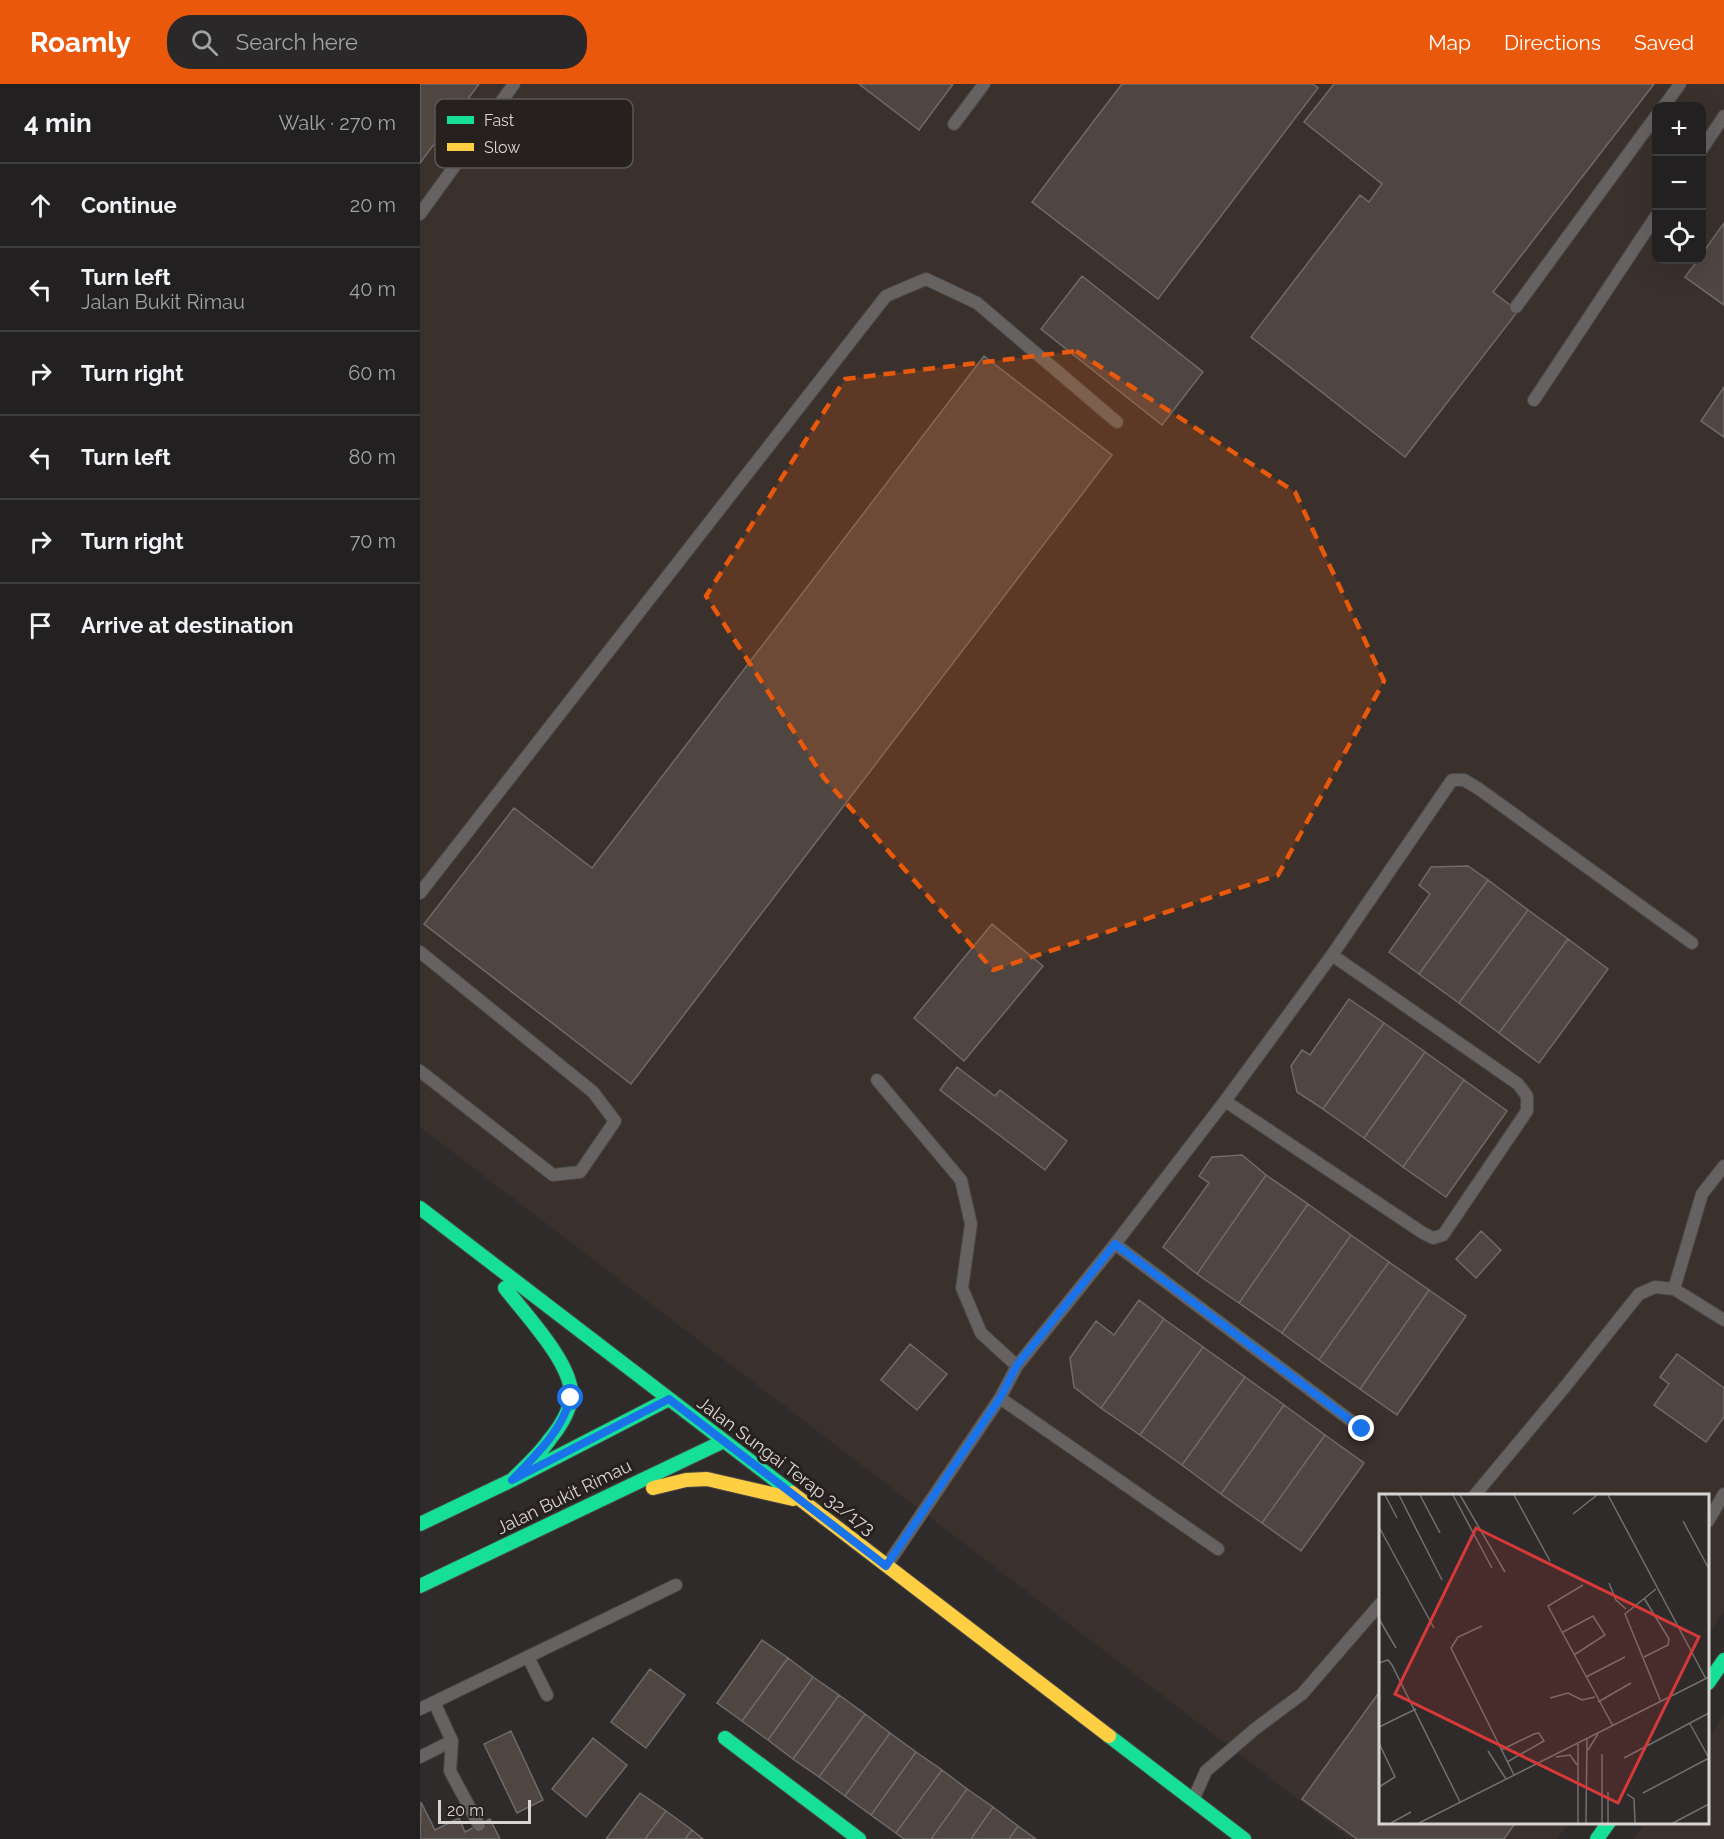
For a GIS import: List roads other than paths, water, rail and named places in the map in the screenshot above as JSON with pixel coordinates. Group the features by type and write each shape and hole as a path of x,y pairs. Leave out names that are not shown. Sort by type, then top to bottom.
{"street":[{"name":"Jalan Sungai Terap 32/173","path":"420,1208 1244,1839"},
{"path":"476,1251 554,1351 565,1368 570,1382 571,1398 566,1415 550,1440 512,1480"},
{"path":"420,1524 512,1480 669,1399"},
{"name":"Jalan Bukit Rimau","path":"420,1587 724,1441"},
{"path":"547,1526 617,1498 686,1480 707,1479 801,1500"},
{"path":"1709,1680 1724,1660"},
{"path":"725,1738 859,1839"},
{"path":"1597,1839 1608,1824"}],"lane":[{"path":"503,99 514,84"},
{"path":"954,124 984,84"},
{"path":"1667,102 1680,84"},
{"path":"1706,142 1724,116"},
{"path":"1516,307 1652,121"},
{"path":"420,214 453,168"},
{"path":"1534,400 1652,222"},
{"path":"420,893 886,296 926,279 977,303 1117,422"},
{"path":"886,1566 1000,1398 1017,1365 1115,1244 1225,1101 1332,955 1452,780 1464,780 1692,943"},
{"path":"420,952 593,1092 615,1121 580,1172 554,1175 420,1071"},
{"path":"1225,1101 1423,1233 1433,1238 1443,1235 1527,1111 1527,1096 1518,1084 1332,955"},
{"path":"877,1080 961,1180 971,1224 962,1288 981,1333 1017,1365"},
{"path":"1674,1289 1702,1194 1724,1166"},
{"path":"1115,1244 1362,1429"},
{"path":"1476,1494 1639,1294 1655,1287 1674,1289 1724,1320"},
{"path":"1000,1398 1218,1549"},
{"path":"1709,1518 1724,1494"},
{"path":"420,1709 676,1585"},
{"path":"1193,1801 1206,1771 1302,1694 1379,1605"},
{"path":"528,1657 547,1695"},
{"path":"434,1702 452,1741 450,1771 479,1825"},
{"path":"420,1756 452,1741"}]}
